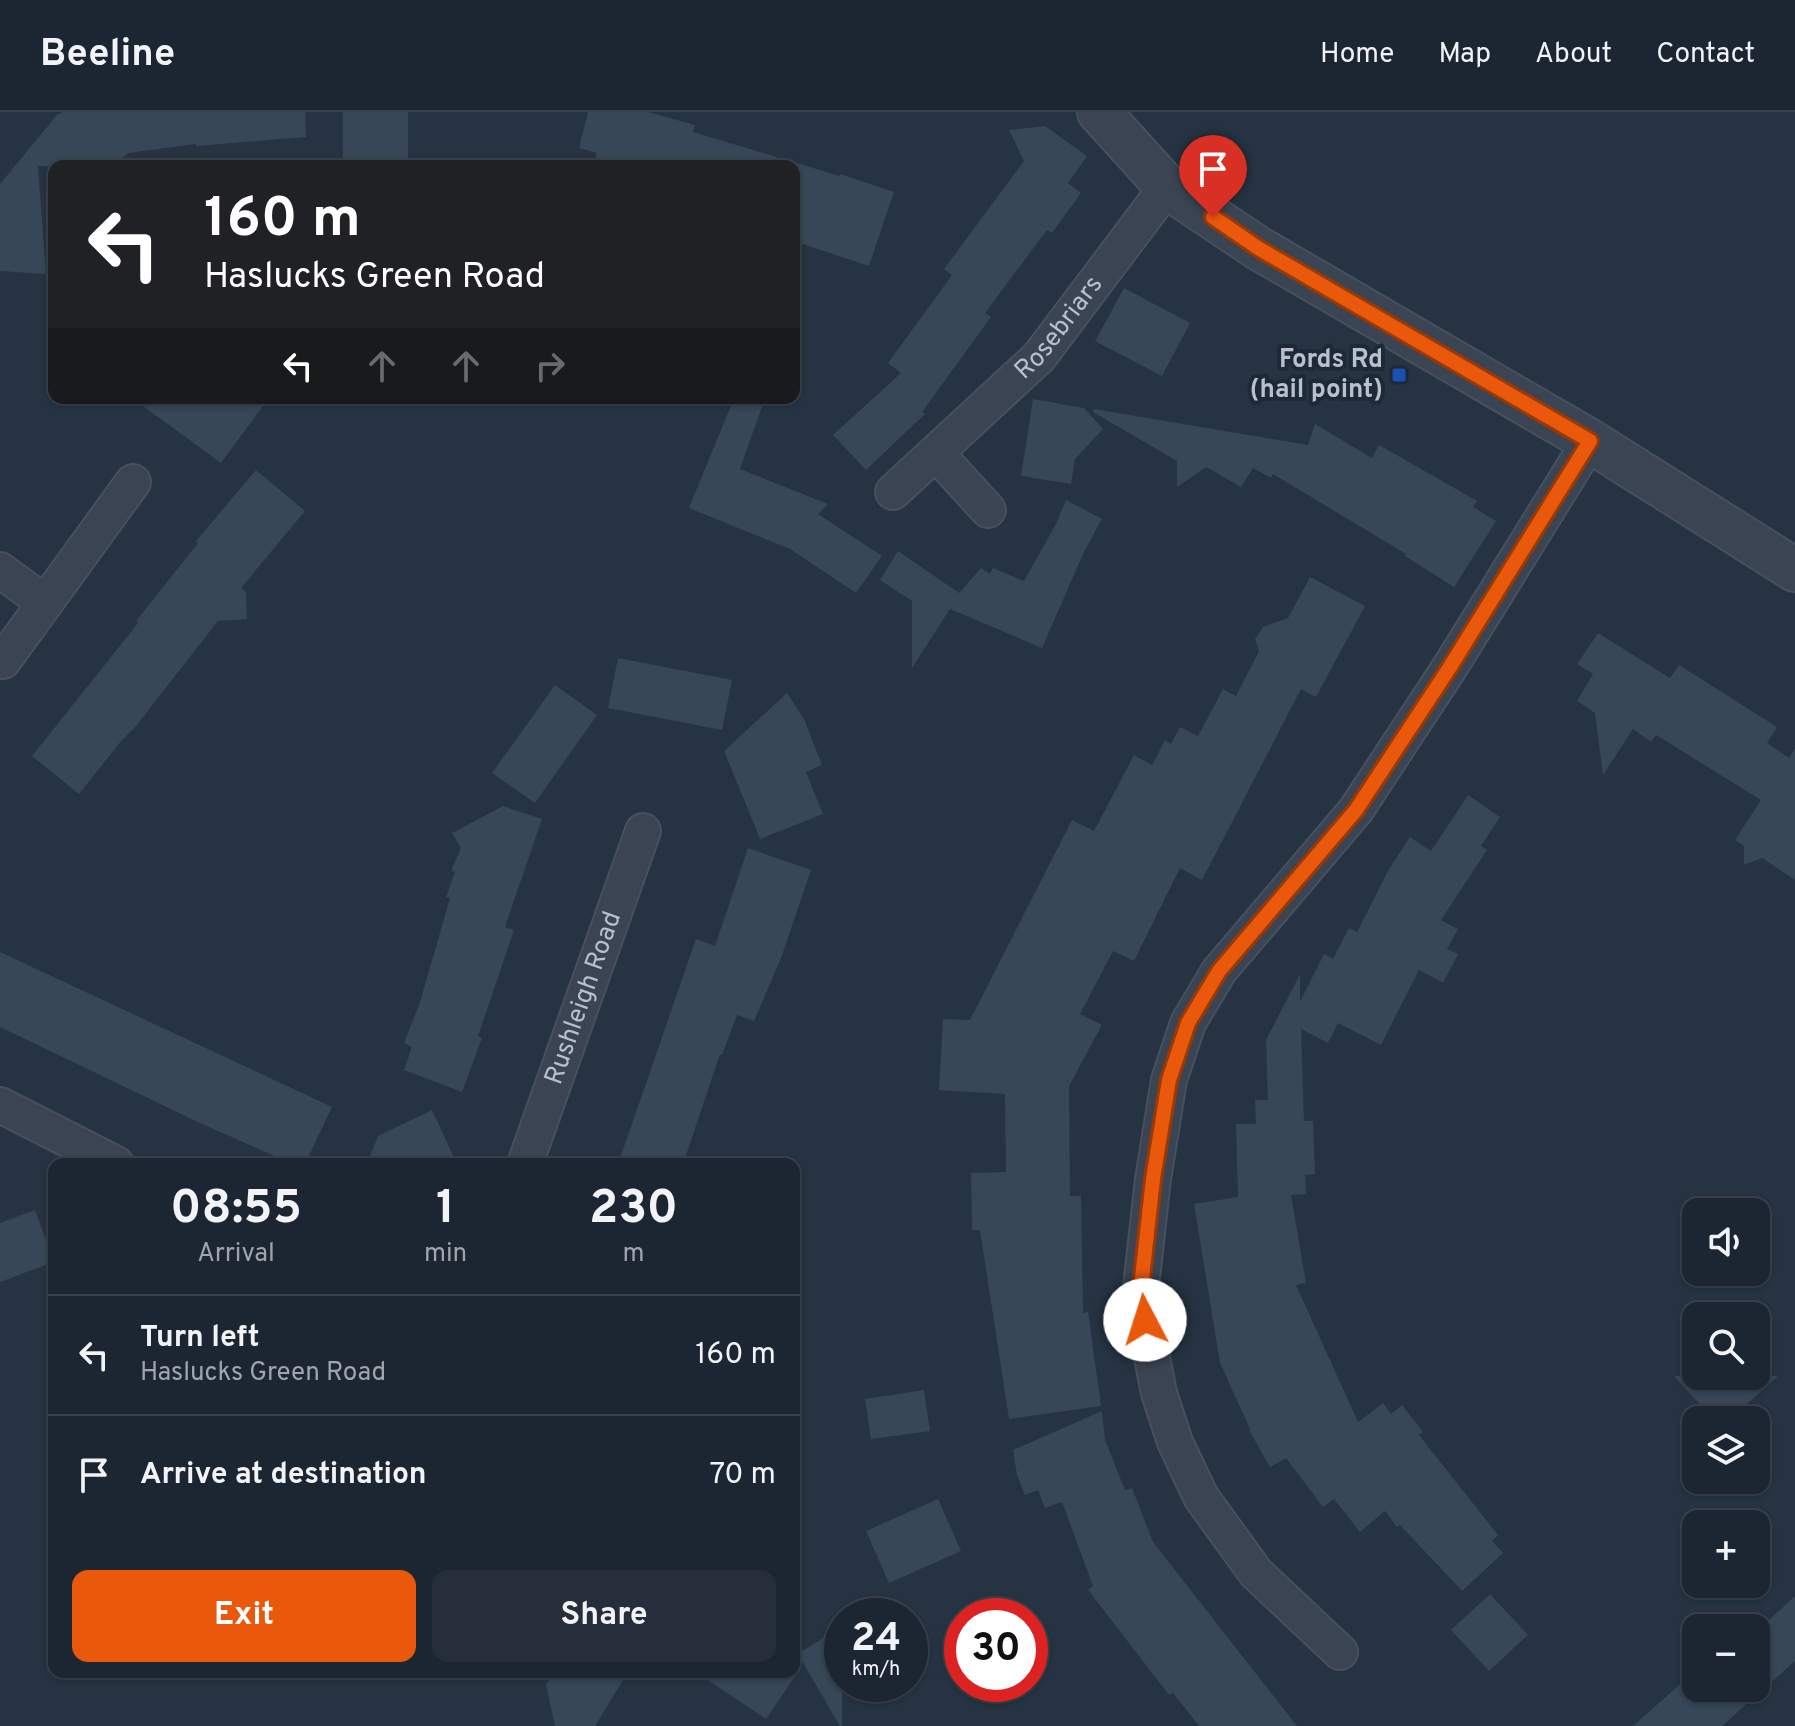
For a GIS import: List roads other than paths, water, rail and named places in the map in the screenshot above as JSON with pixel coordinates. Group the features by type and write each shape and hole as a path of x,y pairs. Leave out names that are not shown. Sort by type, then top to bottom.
{"street":[{"path":"1099,112 1167,187 1258,248 1590,441 1795,570"},
{"name":"Rosebriars","path":"893,492 1039,357 1167,187"},
{"path":"1340,1652 1256,1573 1201,1497 1175,1442 1159,1393 1140,1296 1153,1179 1169,1080 1188,1023 1219,971 1356,810 1450,667 1590,441"},
{"path":"936,453 988,510"},
{"path":"3,661 133,482"},
{"path":"0,570 44,602"},
{"name":"Rushleigh Road","path":"527,1158 643,831"},
{"path":"0,1105 104,1158"}],"place":[{"name":"Fords Rd (hail point)","path":"1399,375"}]}
